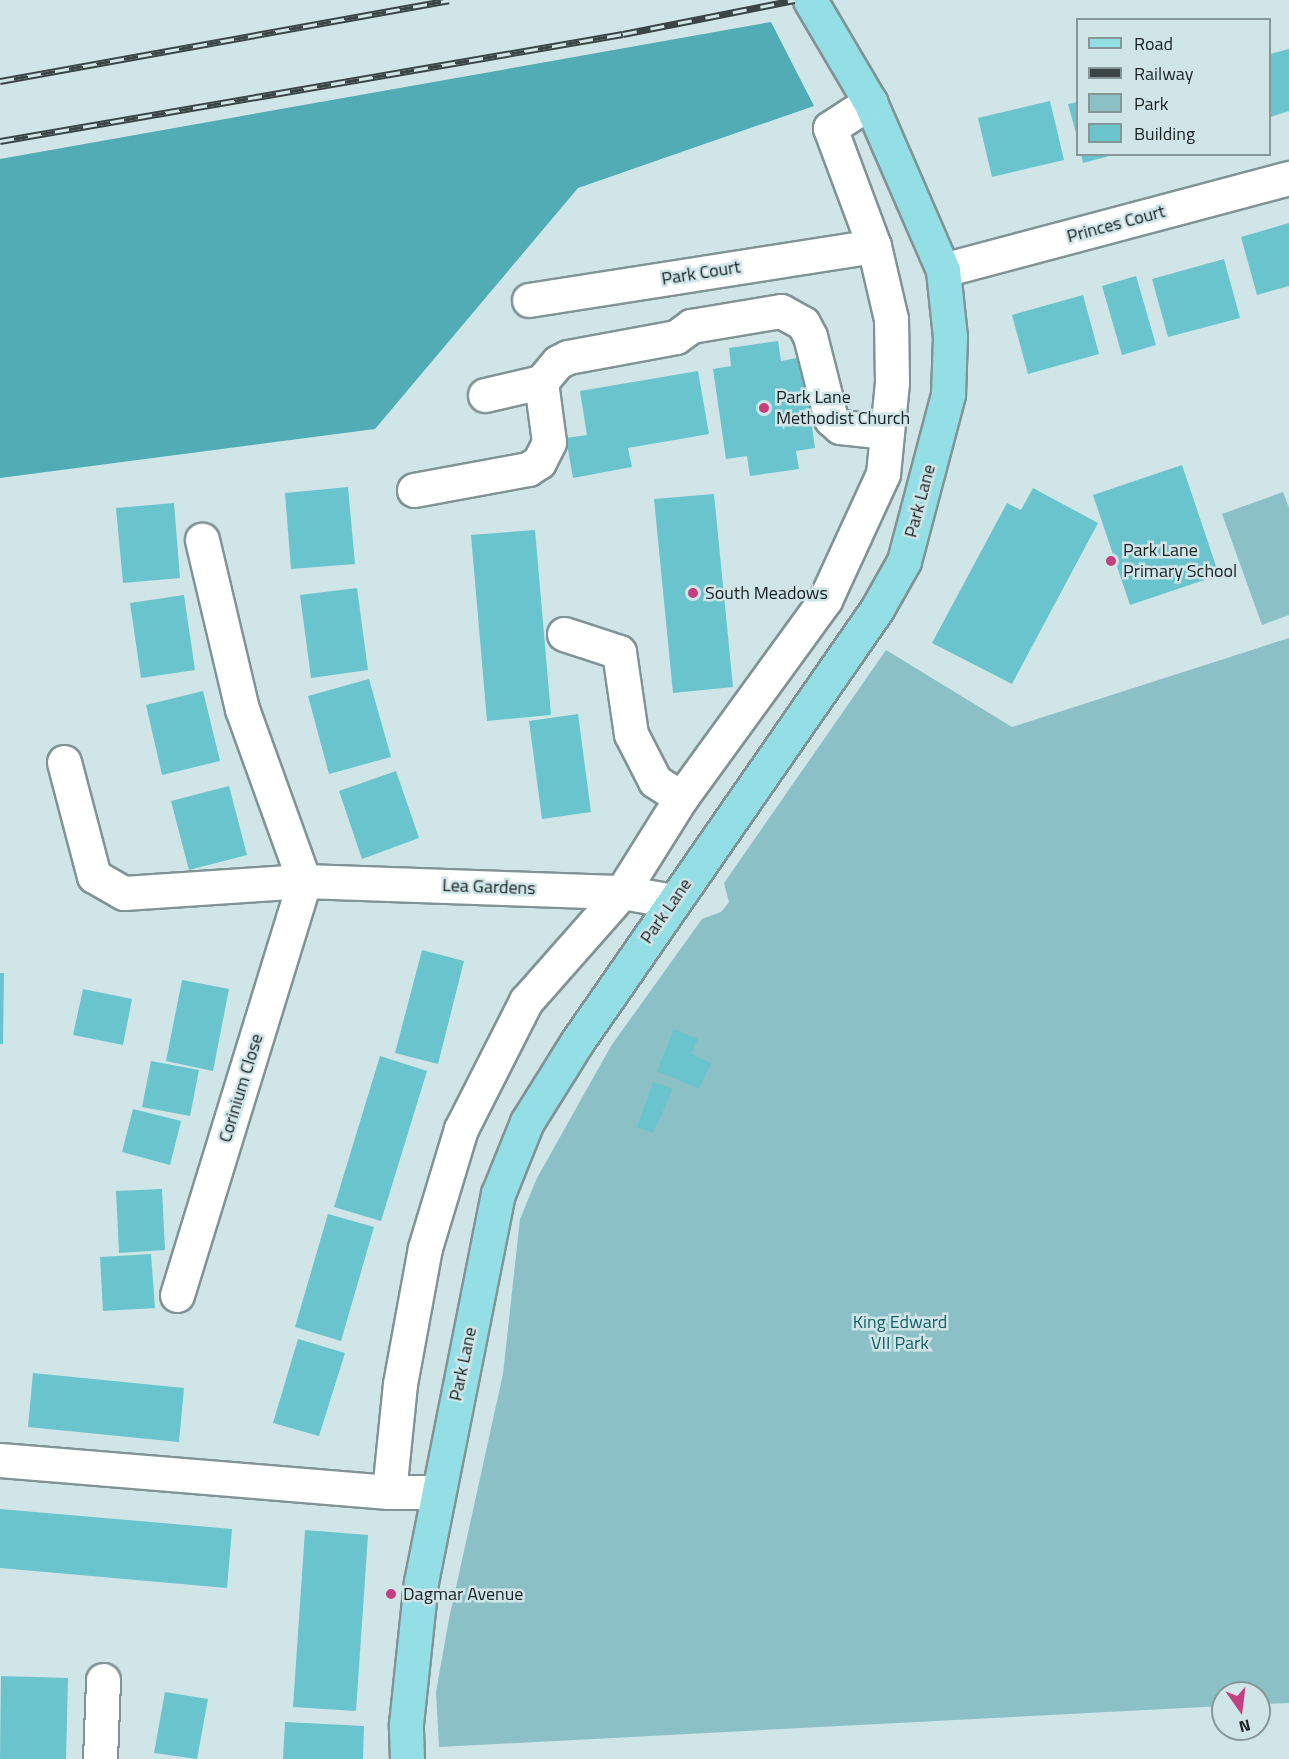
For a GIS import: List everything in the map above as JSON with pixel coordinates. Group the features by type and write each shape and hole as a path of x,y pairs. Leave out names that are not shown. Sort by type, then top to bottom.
{"main road":[{"name":"Park Lane","path":"407,1759 406,1724 415,1641 437,1492 498,1194 527,1122 673,901 855,645 904,561 948,394 950,337 943,270 870,102 816,9"}],"street":[{"path":"389,1492 400,1384 425,1248 461,1129 526,1001 622,891 681,798 825,600 883,474 887,432 891,319 874,246 830,128 870,102"},
{"name":"Princes Court","path":"943,270 1289,178"},
{"name":"Park Court","path":"529,300 874,246"},
{"path":"485,395 541,382 558,362 568,357 676,337 692,326 781,311 803,322 810,336 831,419 840,427 887,432"},
{"path":"414,490 528,470 539,462 549,442 541,382"},
{"path":"202,540 242,709 304,881"},
{"path":"564,634 619,652 631,734 655,781 681,798"},
{"name":"Lea Gardens","path":"64,762 94,876 124,893 304,881 622,891 673,901"},
{"name":"Corinium Close","path":"177,1295 304,881"},
{"path":"0,1460 389,1492 437,1492"},
{"path":"100,1759 103,1680"}],"green space":[{"path":"1283,492 1289,508 1289,615 1262,625 1222,514"},
{"name":"King Edward VII Park","path":"1289,638 1289,1703 1271,1704 1271,1681 1211,1681 1211,1707 439,1747 436,1692 449,1619 503,1374 520,1219 537,1178 611,1046 702,919 721,912 729,902 724,883 886,650 1012,727"}],"shaded area":[{"path":"771,22 814,106 578,188 375,429 0,478 0,159"}],"building":[{"path":"1289,49 1289,111 1271,117 1271,54"},
{"path":"1050,101 1064,160 992,177 978,118"},
{"path":"1076,102 1076,133 1068,104"},
{"path":"1081,156 1109,156 1083,163"},
{"path":"1289,223 1289,286 1257,295 1241,237"},
{"path":"1224,259 1240,318 1168,337 1152,279"},
{"path":"1136,276 1156,345 1122,355 1102,286"},
{"path":"1083,295 1099,354 1028,374 1012,315"},
{"name":"Park Lane Methodist Church","path":"778,341 781,361 802,357 815,448 796,451 799,469 750,476 747,456 726,459 713,369 731,366 729,348"},
{"path":"698,371 709,434 628,448 632,467 573,478 566,438 587,435 580,391"},
{"path":"1182,465 1219,575 1130,605 1093,495"},
{"path":"348,487 355,564 291,569 285,493"},
{"path":"1033,488 1098,523 1012,684 932,643 1007,503 1021,510"},
{"name":"South Meadows","path":"714,494 733,687 673,693 654,499"},
{"path":"174,503 180,578 123,583 116,508"},
{"path":"535,530 551,715 487,721 471,535"},
{"path":"357,588 368,670 311,678 300,595"},
{"path":"184,595 195,670 141,678 130,603"},
{"path":"369,679 391,757 329,774 308,696"},
{"path":"203,691 220,761 162,775 146,705"},
{"path":"578,714 591,812 542,819 529,721"},
{"path":"396,771 419,838 362,859 339,791"},
{"path":"229,786 247,855 189,870 171,801"},
{"path":"422,950 464,961 438,1064 395,1053"},
{"path":"0,973 4,973 3,1044 0,1044"},
{"path":"182,980 229,989 213,1071 166,1061"},
{"path":"83,989 132,999 123,1045 73,1035"},
{"path":"674,1029 698,1039 691,1054 711,1063 699,1089 657,1071"},
{"path":"380,1056 427,1071 381,1221 334,1207"},
{"path":"151,1061 199,1070 190,1116 142,1107"},
{"path":"653,1082 673,1089 653,1133 637,1127"},
{"path":"133,1109 181,1121 170,1165 122,1152"},
{"path":"162,1189 165,1250 119,1253 116,1191"},
{"path":"328,1214 374,1227 341,1341 295,1327"},
{"path":"151,1254 155,1308 103,1311 100,1257"},
{"path":"298,1339 345,1353 319,1436 273,1423"},
{"path":"33,1373 184,1388 179,1442 28,1427"},
{"path":"0,1509 232,1529 227,1588 0,1568"},
{"path":"305,1530 368,1535 356,1711 293,1707"},
{"path":"1,1676 68,1678 66,1759 0,1759"},
{"path":"165,1692 208,1699 197,1759 154,1753"},
{"path":"285,1722 364,1726 363,1759 283,1759"}],"railway":[{"path":"0,81 449,0"},
{"path":"0,141 623,34 795,0"}],"place":[{"name":"Park Lane Methodist Church","path":"764,408"},
{"name":"Park Lane Primary School","path":"1111,561"},
{"name":"South Meadows","path":"693,593"},
{"name":"Dagmar Avenue","path":"391,1594"}]}
